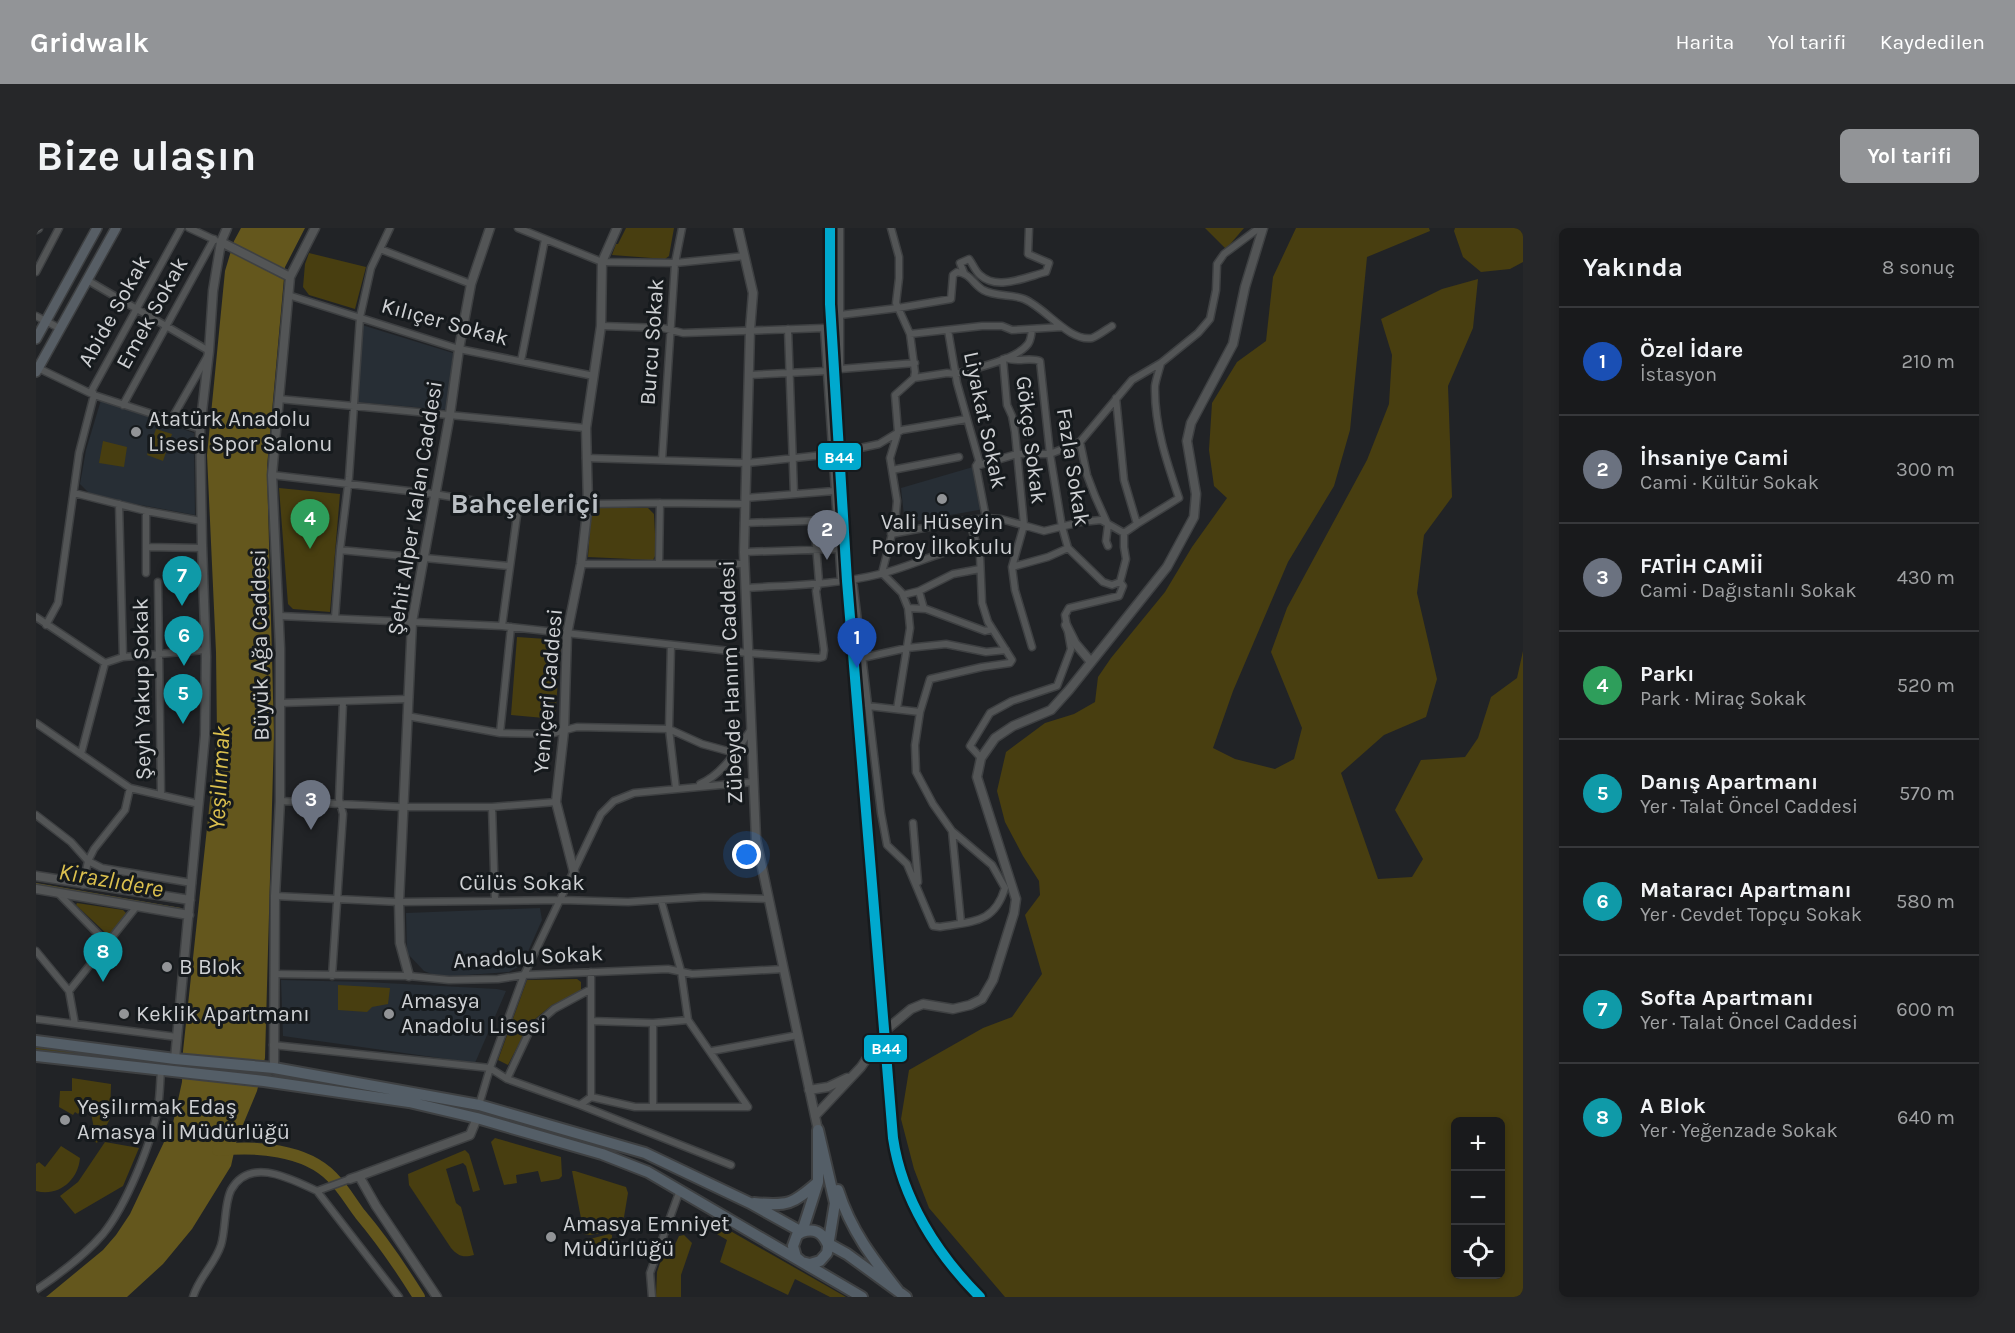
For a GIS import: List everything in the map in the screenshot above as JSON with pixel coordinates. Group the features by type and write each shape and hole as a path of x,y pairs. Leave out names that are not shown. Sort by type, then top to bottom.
{"highway":[{"path":"36,1041 270,1068 479,1105 645,1153 750,1203 802,1232"},
{"path":"36,1056 264,1082 409,1102 477,1118 602,1154 648,1172 862,1297"},
{"path":"802,1232 818,1182 818,1130"},
{"path":"818,1130 835,1203 827,1243 826,1252 820,1261 810,1264 796,1257 793,1246 797,1235 814,1230 819,1232 827,1243 847,1254 903,1294"},
{"path":"818,1130 843,1208 868,1254 903,1294"},
{"path":"750,1203 779,1205 797,1201 818,1182"}],"main road":[{"path":"36,339 95,228"},
{"path":"37,370 116,228"}],"street":[{"path":"36,272 59,228"},
{"name":"Abide Sokak","path":"46,624 58,603 79,453 94,395 92,390 181,228"},
{"path":"189,228 287,275"},
{"path":"178,1059 177,1037 205,735 200,429 213,291 221,242 227,228"},
{"name":"Büyük Ağa Caddesi","path":"270,1068 273,1045 275,896 280,801 280,616 272,475 288,296 287,275 315,228"},
{"path":"334,618 348,483 360,317 371,268 390,228"},
{"name":"Şehit Alper Kalan Caddesi","path":"409,976 400,943 399,902 412,622 471,284 490,228"},
{"path":"518,228 602,262 675,263 745,256"},
{"name":"Yeniçeri Caddesi","path":"574,872 556,802 564,731 567,634 581,564 588,504 586,428 601,326 602,262 617,228"},
{"name":"Burcu Sokak","path":"662,460 675,263 682,228"},
{"name":"Zübeyde Hanım Caddesi","path":"738,228 753,293 744,552 756,839 818,1130"},
{"path":"840,228 840,369 915,363"},
{"path":"891,228 899,257 900,279 896,303 910,334 915,363 914,378"},
{"path":"1029,228 1028,254 1049,263 1046,272 996,283 977,273 969,259 960,263 964,273 984,290 998,295 1024,299 1048,314 1075,336 1092,338 1112,326"},
{"path":"976,466 1017,454 1050,454 1080,442 1132,380 1161,363 1198,333 1210,319 1216,290 1217,264 1224,254 1259,228"},
{"path":"815,1116 861,1067 887,1029 912,1009 923,1004 953,1009 970,1005 982,999 993,980 1014,914 1016,899 976,777 981,758 995,738 1014,726 1051,710 1167,567 1194,517 1196,494 1187,441 1191,423 1233,344 1245,287 1263,228"},
{"path":"520,361 546,239"},
{"name":"Emek Sokak","path":"123,405 166,326 221,242"},
{"path":"380,249 471,284"},
{"path":"840,315 951,299 954,275 957,272 964,273"},
{"path":"87,280 209,352"},
{"name":"Kılıçer Sokak","path":"288,296 459,349 594,376"},
{"path":"36,315 61,329"},
{"path":"601,326 663,328 683,333 824,328 841,581"},
{"path":"910,334 982,326 1002,326 1012,330 1062,327"},
{"path":"788,329 794,494"},
{"name":"Liyakat Sokak","path":"948,330 956,374 979,460 976,466 986,518"},
{"path":"882,573 895,522 897,501 890,458 898,434 895,395 914,378 947,373 956,374 1015,354 1027,346 1031,340 1032,330"},
{"path":"171,420 209,352"},
{"name":"Fazla Sokak","path":"1005,358 1040,361 1050,454 1062,527 1068,548 1103,582 1112,585 1120,582"},
{"name":"Gökçe Sokak","path":"1005,358 1007,405 1016,432 1024,525"},
{"path":"1124,533 1179,498 1163,452 1155,386 1161,363"},
{"path":"37,370 94,395 200,429"},
{"path":"749,375 827,371"},
{"path":"1116,398 1124,480 1137,524"},
{"path":"279,399 586,428"},
{"path":"586,458 747,463 832,454 879,444 902,430 968,419"},
{"path":"1080,442 1095,496 1108,525 1106,541 1108,546"},
{"path":"892,470 959,458"},
{"path":"272,475 434,494 518,508 580,508 588,504 745,501 834,490"},
{"path":"74,493 146,511 201,521"},
{"path":"659,564 660,502"},
{"path":"119,504 123,657"},
{"path":"502,626 518,508"},
{"path":"146,511 147,573"},
{"path":"891,534 986,518 1001,519 1044,531 1101,520 1124,533"},
{"path":"280,616 502,626 748,653 819,658 823,657 816,591 819,582 814,520"},
{"path":"744,523 836,520"},
{"path":"969,520 980,556 982,603 988,622 1012,658 1010,663 930,679 920,712 915,744 916,772 933,804 952,831 992,865 1005,888 1016,899"},
{"path":"1024,525 1012,567 1015,590 1032,647"},
{"path":"981,758 970,747 990,713 1012,700 1057,686 1071,649 1065,615 1069,608 1119,596 1123,592 1120,582 1126,559 1124,533"},
{"path":"746,588 853,580 882,573 959,547 977,545"},
{"path":"146,547 202,548"},
{"path":"1012,567 1048,557 1068,548"},
{"path":"744,552 838,549"},
{"path":"340,550 509,566"},
{"path":"581,564 745,564"},
{"path":"903,596 919,591 953,574 980,568"},
{"path":"882,573 903,596 908,608 910,628 908,648 897,709"},
{"path":"853,580 886,845 907,864 933,926 940,927 990,916 1000,904 1005,888"},
{"name":"Şeyh Yakup Sokak","path":"158,582 161,795"},
{"path":"919,591 924,609"},
{"path":"908,608 924,609 985,631 992,629"},
{"path":"36,617 105,663"},
{"path":"1066,626 1091,662"},
{"path":"500,733 511,627"},
{"path":"862,658 908,648 946,644 986,652 1006,650"},
{"path":"671,645 669,729 676,789"},
{"path":"105,663 123,657 205,650"},
{"path":"81,754 105,663"},
{"path":"280,703 408,699"},
{"path":"333,976 343,814 339,799 342,702"},
{"path":"868,706 920,712"},
{"path":"407,716 500,733 550,734 577,727 669,729 702,744 735,753"},
{"path":"36,723 130,788 199,804"},
{"path":"694,787 710,780 726,764 750,731"},
{"path":"479,1105 524,975 562,900 601,814 614,801 634,793 753,782"},
{"path":"83,885 88,861 94,849 125,810 130,788"},
{"path":"280,801 403,807 492,807 556,802"},
{"path":"492,807 495,900"},
{"path":"36,815 71,842 88,861 102,868 192,883"},
{"path":"913,823 918,886"},
{"path":"952,831 961,923"},
{"path":"36,876 190,900"},
{"path":"36,889 189,915"},
{"path":"57,893 108,944"},
{"name":"Cülüs Sokak","path":"275,896 399,902 562,900 628,902 704,897 769,899"},
{"path":"580,1105 591,1097 636,1107 748,1107 712,1051 688,1020 681,971 661,900"},
{"path":"69,991 137,906"},
{"path":"36,951 69,991 75,1024"},
{"name":"Anadolu Sokak","path":"274,974 478,979 668,969 692,974 784,969"},
{"path":"591,972 591,1097"},
{"path":"507,1079 530,1030 554,1009 591,989"},
{"path":"36,1019 177,1037"},
{"path":"591,1022 652,1023 688,1020"},
{"path":"652,1023 653,1107"},
{"path":"712,1051 798,1035"},
{"path":"273,1045 490,1068 507,1079 580,1105 731,1165"},
{"path":"36,1290 63,1272 103,1234 118,1210 150,1137 158,1107 161,1070"},
{"path":"809,1090 828,1087 850,1077"},
{"path":"317,1191 470,1135 477,1118"},
{"path":"193,1297 197,1283 214,1260 221,1245 231,1191 244,1175 259,1172 282,1174 317,1191 399,1297"},
{"path":"359,1176 376,1206 437,1297"},
{"path":"652,1297 650,1273 680,1190"}],"shaded area":[{"path":"626,228 674,228 669,256 665,259 612,255"},
{"path":"1205,228 1244,228 1226,249"},
{"path":"1296,228 1429,228 1430,231 1367,257 1350,430 1334,486 1288,562 1233,691 1213,748 1235,759 1275,769 1294,759 1302,728 1271,652 1287,608 1367,460 1389,404 1392,355 1381,319 1442,289 1478,279 1473,328 1448,386 1452,497 1424,535 1417,593 1437,679 1426,717 1384,735 1341,773 1378,879 1412,877 1423,859 1395,810 1421,760 1465,757 1478,738 1491,697 1517,678 1523,651 1523,1297 1005,1297 929,1208 914,1169 901,1119 909,1070 983,1028 1012,1017 1042,974 1025,915 1040,895 1039,881 1005,822 997,791 1006,752 1045,723 1074,714 1095,702 1098,677 1165,592 1192,547 1227,498 1214,486 1209,450 1212,403 1237,362 1266,341 1273,277"},
{"path":"1455,228 1523,228 1523,262 1510,269 1481,272 1463,257"},
{"path":"309,253 366,267 355,309 309,295 303,287 305,264"},
{"path":"362,325 453,353 447,410 357,402"},
{"path":"101,400 194,433 195,515 92,496 80,484 86,450"},
{"path":"156,429 172,434 163,461 147,455"},
{"path":"103,441 127,447 124,467 99,463"},
{"name":"Vali Hüseyin Poroy İlkokulu","path":"973,467 984,509 911,522 904,516 901,488"},
{"path":"279,488 340,494 330,612 293,609 288,604"},
{"path":"596,508 648,508 654,514 656,554 653,560 588,557 591,514"},
{"path":"517,637 561,640 555,719 511,715"},
{"path":"77,903 123,910 128,915 110,937 76,905"},
{"path":"540,908 542,920 522,965 509,972 439,977 424,971 407,953 406,913"},
{"path":"577,979 581,982 581,992 552,1005 529,1024 508,1065 498,1060 527,980"},
{"name":"Amasya Anadolu Lisesi","path":"281,980 366,982 506,991 475,1063 283,1036"},
{"path":"338,985 390,988 388,1004 372,1007 367,1012 338,1010"},
{"path":"36,1046 169,1062 169,1068 36,1051"},
{"path":"72,1078 111,1084 110,1119 97,1143 92,1140 95,1134 91,1113 83,1108 78,1114 75,1112 73,1115 59,1107 60,1091 72,1091"},
{"path":"495,1138 561,1157 562,1176 559,1179 541,1182 538,1171 516,1175 517,1183 504,1185 491,1142"},
{"path":"105,1142 139,1148 123,1186 75,1214 60,1196 78,1182"},
{"path":"61,1146 80,1158 75,1174 59,1189 52,1192 36,1191 36,1164 39,1162 45,1167"},
{"path":"465,1150 469,1154 480,1190 473,1192 466,1166 463,1163 446,1169 456,1203 461,1207 474,1255 467,1256 458,1255 451,1248 409,1185 408,1174"},
{"path":"572,1171 626,1187 628,1193 622,1229 584,1234"},
{"path":"713,1221 846,1297 830,1297 795,1279 788,1295 720,1262 727,1240 710,1230"},
{"path":"612,1235 612,1251 585,1251 586,1240"},
{"path":"684,1235 692,1243 681,1275 681,1297 656,1297 657,1272 662,1257 669,1257 679,1236"}],"water":[{"name":"Yeşilırmak","path":"241,228 305,228 285,267 267,467 274,734 265,1058 257,1091 237,1139 231,1166 192,1229 163,1264 127,1297 46,1297 103,1250 130,1214 173,1123 182,1082 183,1051 217,735 216,652 207,455 225,271 234,241"}],"waterway":[{"name":"Kirazlıdere","path":"36,884 181,909"},
{"path":"218,1150 263,1149 294,1155 321,1168 343,1190 391,1254 419,1297"}],"transit line":[{"name":"B44","path":"830,228 830,304 847,581 893,1138 904,1183 913,1204 936,1244 980,1297"}],"place":[{"name":"Atatürk Anadolu Lisesi Spor Salonu","path":"136,432"},
{"name":"Vali Hüseyin Poroy İlkokulu","path":"942,499"},
{"name":"Parkı","path":"310,549"},
{"name":"İhsaniye Cami","path":"827,560"},
{"name":"Softa Apartmanı","path":"182,606"},
{"name":"Mataracı Apartmanı","path":"184,666"},
{"name":"Özel İdare","path":"857,668"},
{"name":"Danış Apartmanı","path":"183,724"},
{"name":"FATİH CAMİİ","path":"311,830"},
{"name":"B Blok","path":"167,967"},
{"name":"A Blok","path":"103,982"},
{"name":"Keklik Apartmanı","path":"124,1014"},
{"name":"Amasya Anadolu Lisesi","path":"389,1014"},
{"name":"Yeşilırmak Edaş Amasya İl Müdürlüğü","path":"65,1120"},
{"name":"Amasya Emniyet Müdürlüğü","path":"551,1237"}],"district":[{"name":"Bahçeleriçi","path":"525,503"}]}
